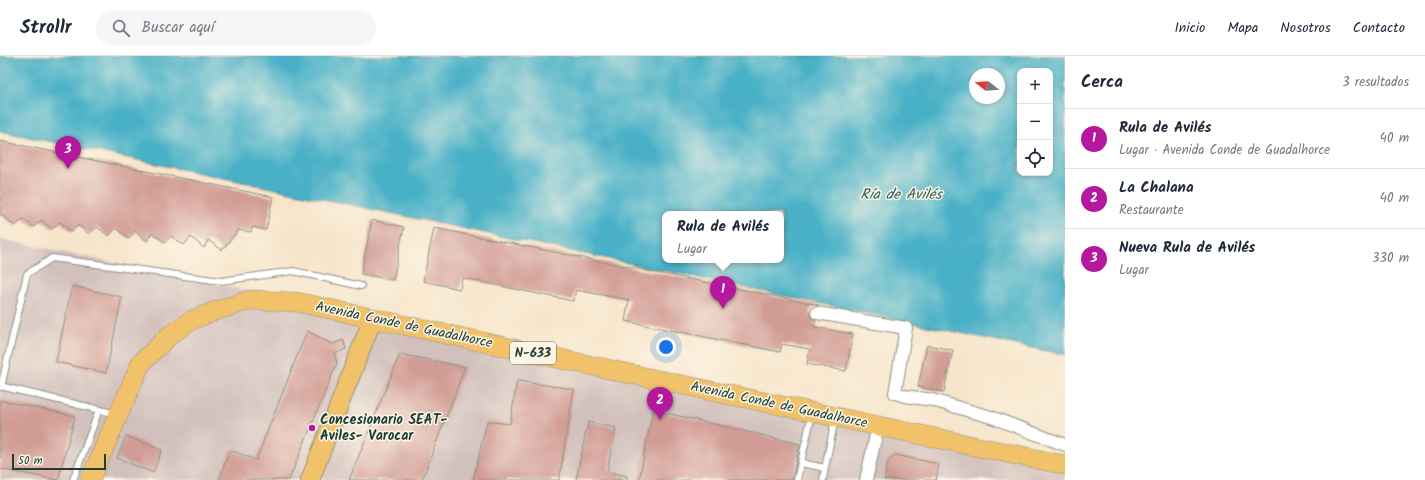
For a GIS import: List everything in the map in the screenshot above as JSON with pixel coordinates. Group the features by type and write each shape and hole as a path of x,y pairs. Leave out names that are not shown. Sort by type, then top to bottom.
{"highway":[{"name":"Avenida Conde de Guadalhorce","path":"90,480 141,363 171,334 192,320 251,300 297,302 1065,465"}],"main road":[{"path":"310,480 373,318"}],"street":[{"path":"817,313 906,328 895,393 932,400 991,417 1065,445"},
{"path":"866,480 878,426"}],"lane":[{"path":"118,414 1,386 27,274 52,258 222,281 293,271 361,286"},
{"path":"73,480 100,410"},
{"path":"797,480 813,412"},
{"path":"823,480 836,417"},
{"path":"801,463 825,468"}],"shaded area":[{"path":"0,239 1065,460 1065,480 0,480"}],"water":[{"name":"Ría de Avilés","path":"0,56 1065,56 1065,355 0,131"}],"building":[{"path":"0,141 273,197 266,230 252,227 251,232 239,230 222,250 208,240 204,248 191,237 184,245 171,236 165,242 152,233 147,241 135,231 129,239 116,228 109,236 97,227 89,234 78,225 72,232 60,222 52,229 41,220 34,227 23,219 15,226 0,214"},
{"path":"372,220 404,227 393,280 361,274"},
{"path":"434,228 819,305 812,308 810,311 810,316 816,320 814,327 853,334 846,371 807,364 810,349 782,344 780,352 625,321 629,300 576,290 573,301 462,278 460,289 423,281"},
{"path":"72,286 122,297 106,373 56,362"},
{"path":"307,331 332,344 343,340 346,349 334,354 337,363 289,480 219,480 230,450 256,460"},
{"path":"927,345 953,350 944,392 918,387"},
{"path":"400,354 465,367 422,480 349,480"},
{"path":"517,381 574,389 559,480 473,480 487,421 510,424"},
{"path":"0,400 75,416 58,480 0,469"},
{"path":"653,410 800,444 792,480 639,480"},
{"path":"588,422 616,428 607,471 627,476 626,480 576,480"},
{"path":"126,436 162,450 153,473 117,458"},
{"path":"895,455 939,464 936,480 884,480 888,460"}],"place":[{"name":"Nueva Rula de Avilés","path":"68,169"},
{"name":"Rula de Avilés","path":"723,309"},
{"name":"La Chalana","path":"660,420"},
{"name":"Concesionario SEAT- Aviles- Varocar","path":"312,428"}]}
